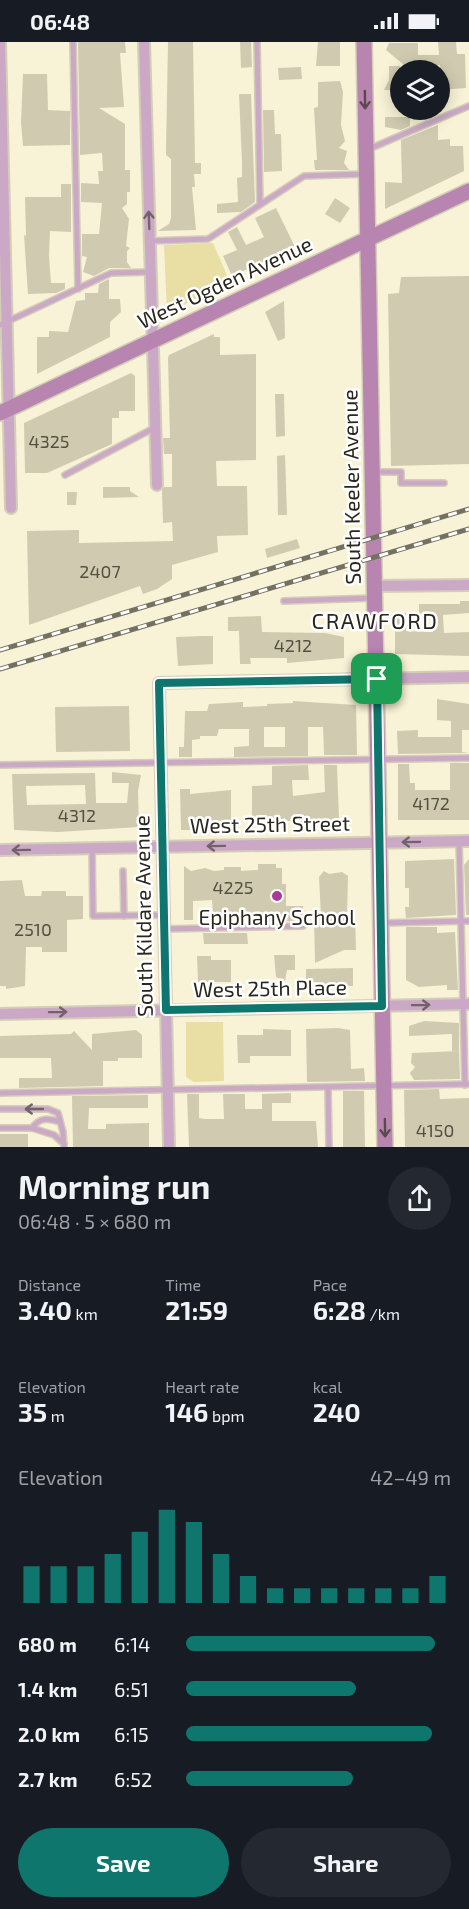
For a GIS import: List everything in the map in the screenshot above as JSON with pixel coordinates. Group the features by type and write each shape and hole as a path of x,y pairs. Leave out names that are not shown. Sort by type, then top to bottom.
{"street":[{"path":"0,42 4,411 11,508"},
{"path":"144,42 157,485"},
{"name":"South Keeler Avenue","path":"364,42 374,472 385,1147"},
{"name":"West Ogden Avenue","path":"4,411 469,191"},
{"path":"375,592 469,585"},
{"path":"377,679 469,677"},
{"name":"South Kildare Avenue","path":"169,1147 159,683 377,679"},
{"name":"West 25th Street","path":"0,850 464,841"},
{"name":"West 25th Place","path":"0,1014 466,1004"}],"lane":[{"path":"73,42 78,289"},
{"path":"257,42 261,204"},
{"path":"366,150 469,106"},
{"path":"149,241 208,239 304,176 366,174"},
{"path":"3,323 111,273 150,272"},
{"path":"65,475 154,428"},
{"path":"374,472 401,472 401,483 444,483"},
{"path":"284,601 375,592"},
{"path":"0,765 469,758"},
{"path":"0,1093 467,1084 466,1004 461,921 464,841"},
{"path":"92,848 93,916 164,915"},
{"path":"123,872 124,916"},
{"path":"381,923 469,921"},
{"path":"164,929 303,926"},
{"path":"328,1087 329,1147"},
{"path":"0,1109 48,1109 58,1113 64,1145"},
{"path":"32,1128 37,1121 43,1119 60,1122"},
{"path":"0,1128 32,1128 54,1136 64,1145"}],"shaded area":[{"path":"213,243 230,282 167,313 164,245"},
{"path":"186,1022 223,1022 224,1081 194,1082 186,1077"}],"building":[{"path":"78,42 125,42 126,53 120,53 124,107 99,108 125,124 125,170 130,170 130,192 127,192 127,204 122,208 129,219 126,246 130,248 127,251 127,262 131,268 109,268 94,276 83,272 87,257 82,256 82,234 99,234 102,203 81,202 81,183 99,184 98,171 103,171 102,153 80,155"},
{"path":"168,42 193,42 195,163 201,163 201,174 194,174 195,187 192,187 196,230 158,231 169,224 171,218 171,159 166,155"},
{"path":"240,42 251,42 252,67 241,68"},
{"path":"318,42 340,42 340,66 316,66"},
{"path":"438,42 456,42 457,54 465,54 466,88 450,89 450,60 398,60 386,50 389,43 418,43 418,55 439,55"},
{"path":"390,66 390,90 384,90 389,80"},
{"path":"301,67 302,79 279,80 278,68"},
{"path":"23,74 47,74 48,110 70,111 70,145 23,146 21,123"},
{"path":"340,81 343,92 341,125 345,141 339,148 347,151 344,163 349,170 315,170 314,160 317,160 314,108 318,107 318,82"},
{"path":"239,94 251,94 255,202 241,212 217,213 217,204 238,202 237,178 242,177"},
{"path":"263,110 274,110 275,134 281,134 282,171 264,172"},
{"path":"385,117 390,117 390,120 410,120 410,126 401,130 385,127"},
{"path":"438,125 438,140 450,139 450,146 463,146 464,171 385,209 385,182 402,183 401,140"},
{"path":"61,184 71,184 71,232 50,231 49,256 51,283 65,283 65,289 56,293 28,294 24,235 26,236 25,197 61,197"},
{"path":"335,198 350,208 340,223 325,214"},
{"path":"276,208 297,251 275,261 274,257 232,276 223,256 237,250 228,232 237,227 246,245 264,237 255,218"},
{"path":"469,276 469,464 391,466 388,294 399,293 401,277"},
{"path":"109,279 109,299 120,299 121,312 110,322 110,337 37,374 37,337 49,337 49,331 68,332 76,301 85,300 85,293 98,293 99,284"},
{"path":"284,301 285,338 278,341 265,312"},
{"path":"214,334 214,337 220,337 220,355 256,354 256,460 216,461 217,486 247,486 248,535 217,536 218,552 172,565 172,579 157,589 143,594 140,586 29,625 27,531 79,530 79,543 173,541 172,522 163,523 162,490 164,487 172,487 172,454 164,454 163,438 170,438 168,358 169,355"},
{"path":"131,373 135,376 135,411 119,411 119,418 112,418 112,444 47,473 25,473 24,423"},
{"path":"275,394 284,394 285,436 276,437"},
{"path":"285,455 287,515 278,515 277,456"},
{"path":"103,487 130,487 130,491 139,497 103,498"},
{"path":"67,492 77,492 76,505 67,505"},
{"path":"297,539 300,548 267,558 265,549"},
{"path":"460,601 469,601 469,613 443,615 444,633 469,632 469,656 395,654 395,613 406,613 406,631 433,632 433,615 419,614 419,604 460,604"},
{"path":"261,616 262,632 325,633 344,637 344,658 287,663 287,658 250,658 251,664 240,664 239,631 228,631 228,617"},
{"path":"213,636 213,664 178,666 176,637"},
{"path":"437,699 469,704 469,730 462,730 462,752 469,753 398,754 397,731 418,730 418,737 451,737 451,721 437,720"},
{"path":"293,701 356,705 357,755 324,755 323,727 308,727 308,756 234,757 234,747 249,746 249,729 219,729 217,736 200,736 200,739 192,740 192,757 179,757 179,747 184,747 185,711 207,711 209,704 243,702 243,707 293,703","holes":["264,727 285,727 285,747 264,747"]},
{"path":"129,706 130,751 56,752 55,707"},
{"path":"450,763 469,763 469,820 398,820 398,764 409,764 410,783 415,783 415,790 450,790"},
{"path":"308,765 309,780 292,780 293,796 325,792 324,765 337,765 339,819 310,825 296,824 296,821 288,821 284,818 275,824 275,819 271,817 252,817 252,786 272,785 272,766"},
{"path":"112,772 141,775 138,791 139,827 58,832 14,830 12,774 95,773 96,803 127,803 129,783 112,783","holes":["85,785 86,804 27,805 26,786"]},
{"path":"180,789 190,789 190,794 231,790 229,824 193,825 193,830 181,830"},
{"path":"454,859 456,915 406,918 405,907 409,907 409,888 405,888 405,861"},
{"path":"469,859 469,915 466,915 464,865"},
{"path":"258,864 276,864 276,868 282,868 282,884 286,884 286,906 303,906 303,921 250,922 250,913 213,914 212,900 193,901 193,920 184,920 184,866 191,871 205,868 214,871 224,870 224,867 241,867 241,871 258,870"},
{"path":"324,871 329,874 342,872 348,876 347,916 355,916 356,950 344,950 315,963 314,917 321,917 319,877"},
{"path":"22,880 25,896 41,896 42,891 66,891 66,896 83,896 83,919 67,920 67,952 42,952 42,947 26,947 25,986 6,989 6,986 0,986 0,881"},
{"path":"406,927 437,927 437,933 455,932 458,990 447,990 447,985 419,987 406,980"},
{"path":"203,933 247,933 248,944 204,944"},
{"path":"274,955 295,955 295,970 287,970 285,981 276,977"},
{"path":"197,956 211,956 211,960 231,960 231,982 198,982"},
{"path":"353,968 353,986 317,986 317,982 306,982 306,969"},
{"path":"424,1021 459,1023 459,1051 452,1051 452,1034 409,1036 409,1026"},
{"path":"263,1029 291,1030 291,1056 250,1056 250,1063 238,1063 237,1035 263,1035"},
{"path":"306,1029 350,1030 351,1069 364,1068 365,1081 307,1082"},
{"path":"136,1030 142,1035 142,1058 118,1058 118,1061 103,1061 103,1086 19,1088 19,1078 52,1078 51,1058 0,1058 0,1036 71,1034 74,1031 92,1050 92,1034"},
{"path":"459,1051 460,1079 414,1080 410,1073 415,1067 411,1063 412,1053"},
{"path":"439,1089 440,1099 469,1098 469,1147 405,1147 404,1090"},
{"path":"343,1091 364,1091 365,1147 343,1147"},
{"path":"291,1093 291,1103 272,1103 272,1121 316,1121 318,1147 189,1147 187,1094 199,1094 199,1118 224,1119 223,1094 245,1094 245,1109 262,1109 262,1094"},
{"path":"148,1095 148,1108 89,1108 88,1129 106,1129 106,1124 149,1123 149,1147 73,1147 72,1096"},
{"path":"0,1134 28,1134 28,1147 0,1147"}],"railway":[{"path":"0,650 469,509"},
{"path":"0,669 469,529"}],"place":[{"name":"Epiphany School","path":"277,896"}],"district":[{"name":"CRAWFORD","path":"375,621"}],"route":[{"path":"377,679 382,1006 166,1010 159,683 377,679"}]}
